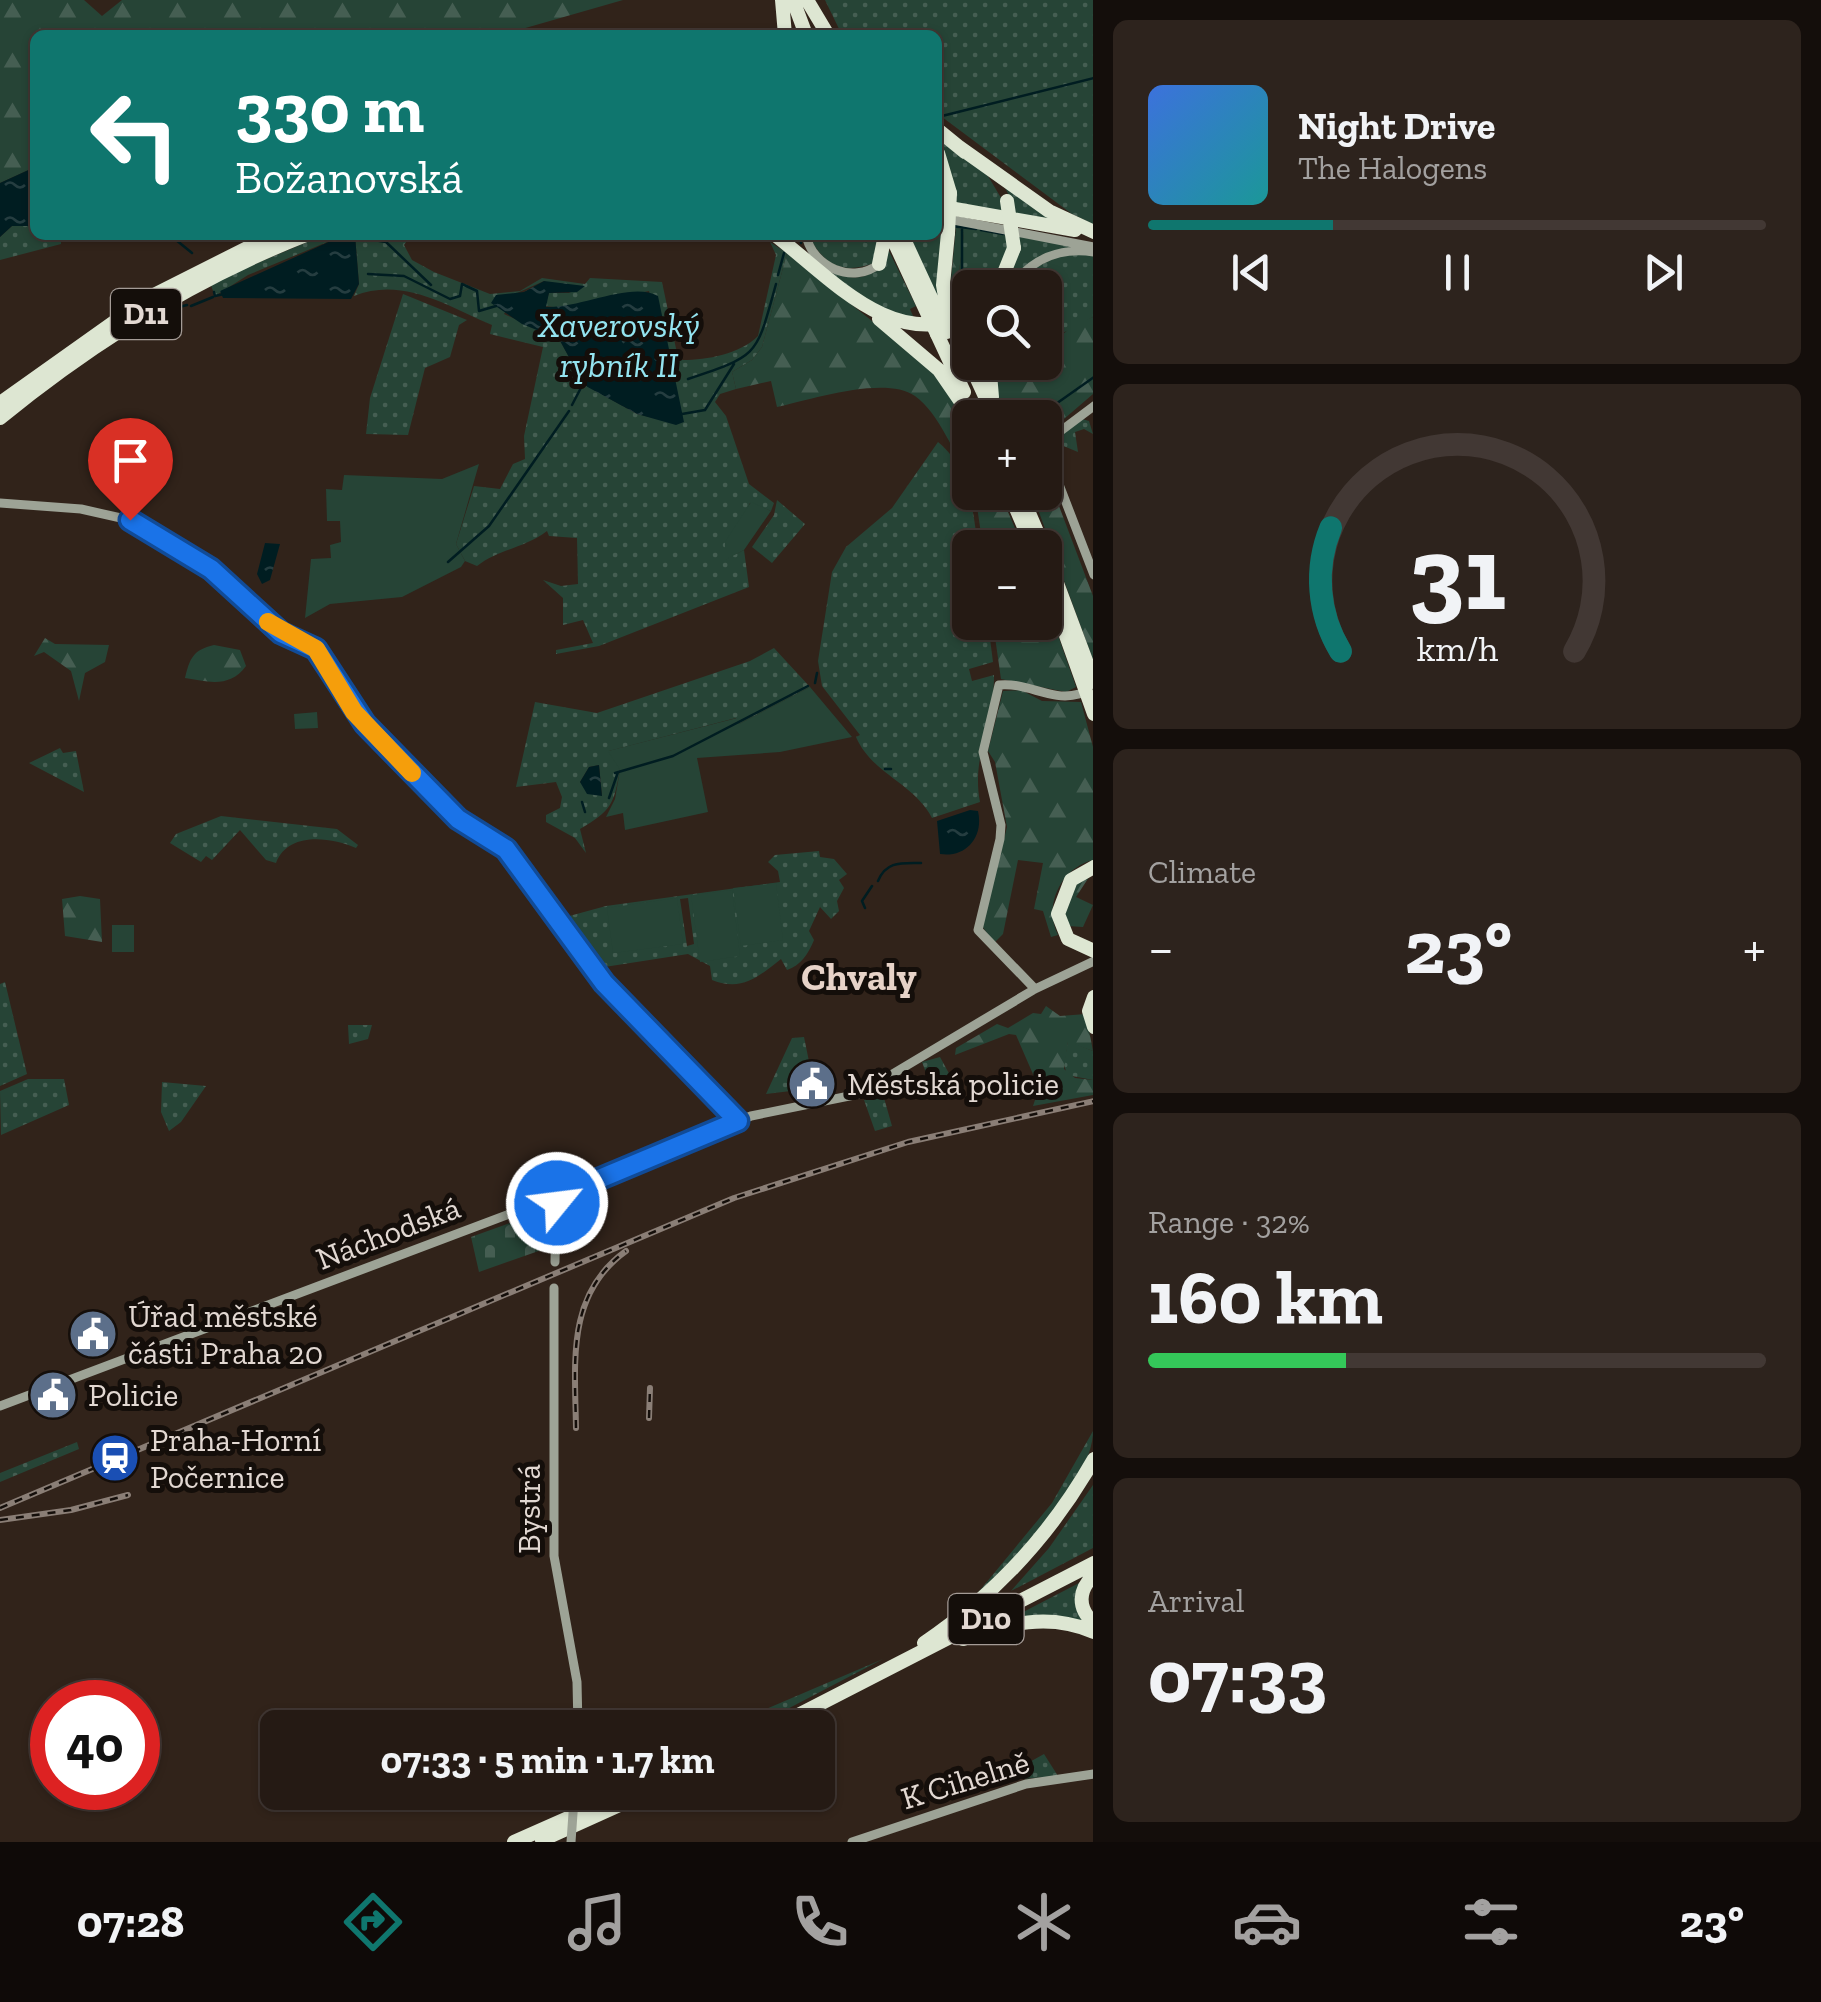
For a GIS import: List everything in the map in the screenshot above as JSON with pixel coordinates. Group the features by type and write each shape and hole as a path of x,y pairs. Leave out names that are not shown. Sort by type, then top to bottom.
{"highway":[{"path":"782,0 785,30"},
{"path":"793,0 804,30"},
{"path":"806,0 815,30"},
{"path":"806,0 825,30"},
{"path":"942,133 991,175 1008,201 1014,248 1005,270"},
{"path":"959,147 1049,210 1093,232"},
{"path":"939,315 950,193 942,167"},
{"path":"942,207 1093,233"},
{"name":"D11","path":"0,402 148,298 263,240"},
{"name":"D11","path":"0,418 156,308 220,272 294,240"},
{"path":"781,240 876,312 907,324 937,325 952,320"},
{"path":"879,264 886,240"},
{"path":"891,240 939,315"},
{"path":"904,240 978,400"},
{"path":"844,289 939,370 961,400"},
{"path":"946,332 968,400"},
{"path":"946,332 986,400"},
{"path":"1062,596 1093,679"},
{"path":"1062,625 1093,711"},
{"path":"1093,867 1068,882 1058,914 1068,939 1093,951"},
{"path":"878,1674 956,1620 1000,1582 1054,1520 1093,1461"},
{"name":"D10","path":"808,1710 1093,1565"},
{"path":"958,1641 1093,1573"},
{"path":"1093,1574 1083,1588 1081,1602 1093,1621"},
{"path":"958,1641 1035,1620 1068,1623 1093,1632"},
{"name":"D10","path":"825,1710 958,1641"},
{"path":"514,1842 586,1810"},
{"path":"537,1842 608,1810"}],"street":[{"path":"942,218 1093,250"},
{"path":"808,240 815,255 836,269 864,273 879,264"},
{"path":"1027,270 1050,255 1093,250"},
{"path":"1062,427 1093,405"},
{"path":"1062,495 1093,585"},
{"path":"1062,497 1093,573"},
{"path":"0,502 81,508 130,520 211,569 281,633 316,649 365,724 458,819 506,849 604,983 738,1121"},
{"path":"1030,992 978,928 1001,825 983,752 998,686 1024,685 1054,697 1079,694"},
{"name":"Náchodská","path":"0,1406 556,1197 738,1121 859,1094 1030,992 1093,963"},
{"path":"555,1262 556,1197"},
{"name":"Bystrá","path":"554,1288 554,1556 577,1682 578,1710"},
{"name":"K Cihelně","path":"852,1842 1026,1784 1093,1774"},
{"path":"571,1842 573,1810"}],"green space":[{"path":"0,0 84,0 102,16 122,0 623,0 518,30 30,30 30,169 0,183"},
{"path":"825,0 1093,0 1093,224 1072,214 942,117 942,30 840,30"},
{"path":"942,136 988,176 1007,208 1009,196 1002,181 1062,223 954,205"},
{"path":"942,220 946,221 945,313 908,240 942,240"},
{"path":"954,223 1082,245 1044,254 1024,270 1010,270 1018,252 1011,248 1002,270 959,270 964,233 956,227 951,244"},
{"path":"30,224 30,240 61,240 61,244 0,260 0,237 12,226"},
{"path":"956,227 964,233 959,270 952,270 952,306 949,300"},
{"path":"312,240 332,240 248,275 215,296 210,283"},
{"path":"355,240 408,240 404,245 412,260 490,294 520,291 542,278 585,284 590,278 662,282 678,358 692,360 733,352 758,336 776,255 770,242 787,253 762,347 752,360 732,372 736,389 720,394 715,402 726,416 749,484 774,503 771,511 750,503 725,559 744,550 749,587 599,646 556,654 556,650 593,643 583,620 563,625 563,598 543,580 561,586 578,584 577,538 549,536 547,531 477,566 465,561 456,544 474,486 500,489 513,464 525,459 524,436 543,347 490,334 492,325 407,291 390,289 354,296 359,284","holes":["544,281 571,293 549,293 545,306 562,308 649,291 679,424 637,414 585,385 559,339 504,314 517,293"]},
{"path":"811,240 881,240 877,262 855,268 829,262"},
{"path":"888,249 916,306 910,309 916,323 874,307 830,272 866,276 879,266"},
{"path":"787,253 932,369 953,400 952,446 924,403 902,390 867,388 777,407 771,381 736,389 732,372 752,360 762,347"},
{"path":"1063,254 1093,254 1093,317 1062,333 1062,270 1030,270"},
{"path":"403,294 467,320 459,325 450,357 425,368 408,435 366,434 370,398"},
{"path":"1093,317 1093,394 1062,421 1062,400 998,400 996,380 1062,380 1062,335 1073,325"},
{"path":"1082,419 1089,421 1093,434 1084,429 1075,432 1078,452 1062,445 1062,434"},
{"path":"938,442 952,457 952,510 972,510 975,530 952,530 952,640 990,640 993,662 969,669 972,681 994,675 979,769 980,802 932,818 915,796 863,750 856,737 860,735 822,686 818,661 832,572 846,547 892,508"},
{"path":"479,464 456,544 465,561 461,567 402,597 330,604 305,618 311,559 331,558 330,545 341,542 340,521 327,521 326,489 342,490 344,475 442,479"},
{"path":"777,500 805,524 772,563 752,547 774,515"},
{"path":"751,502 771,511 744,550 725,560 725,542"},
{"path":"978,510 1007,510 1016,530 980,530"},
{"path":"1038,510 1060,510 1093,596 1093,660 1062,575 1062,530 1046,530"},
{"path":"45,638 55,644 109,645 105,662 85,673 79,701 71,671 44,652 34,656"},
{"path":"995,640 1060,640 1076,687 1066,692 1001,679"},
{"path":"214,645 240,650 246,666 226,681 185,678 194,656"},
{"path":"774,648 810,687 739,724 736,718 609,751 620,769 618,781 609,806 580,829 586,853 575,838 546,822 546,815 560,808 562,797 556,782 516,787 535,702 597,713 750,661","holes":["599,765 602,796 580,782 589,767"]},
{"path":"810,687 852,737 780,752 697,758 708,812 625,830 623,813 606,817 615,799 620,770 608,751 737,718 739,724"},
{"path":"1021,690 1042,701 1081,702 1093,747 1093,860 1072,871 1058,889 1053,912 1058,935 1051,937 1043,911 1034,909 1043,863 1018,860 1003,934 994,943 982,926 1007,827 995,762 988,751 1003,691"},
{"path":"317,712 318,728 295,729 294,714"},
{"path":"60,748 63,753 76,751 84,792 29,763"},
{"path":"221,816 337,829 358,845 356,848 323,839 300,841 282,853 276,863 266,860 240,830 212,860 206,856 201,862 170,843 176,834"},
{"path":"819,851 820,857 834,859 847,874 839,880 844,888 837,901 839,911 831,919 820,907 809,931 814,940 810,950 787,970 781,959 749,981 723,983 712,980 710,966 688,954 598,968 562,918 606,906 780,882 778,871 768,862 775,855","holes":["688,898 694,944 687,946 680,899"]},
{"path":"1093,871 1076,897 1093,905 1083,927 1068,926 1063,908 1080,878"},
{"path":"776,883 783,940 741,946 733,888"},
{"path":"732,890 740,956 700,962 691,895"},
{"path":"677,898 683,944 613,953 607,908"},
{"path":"62,899 100,899 102,942 65,936"},
{"path":"112,925 134,925 134,952 112,952"},
{"path":"5,982 27,1074 0,1086 0,984"},
{"path":"1046,1006 1060,1016 1086,1014 1093,1051 1068,1042 1064,1069 1075,1078 1093,1080 1093,1095 1033,1106 1039,1088 1016,1035 1009,1034 955,1055 956,1048 997,1024 1008,1028 1033,1013 1041,1014"},
{"path":"348,1025 372,1025 368,1039 349,1044"},
{"path":"804,1037 813,1081 805,1083 807,1089 766,1094 792,1038"},
{"path":"1068,1041 1093,1051 1093,1080 1067,1075 1064,1064"},
{"path":"940,1057 952,1079 932,1089 922,1062"},
{"path":"28,1079 64,1079 69,1105 1,1135 0,1091"},
{"path":"162,1082 206,1086 181,1122 169,1131 161,1112"},
{"path":"876,1093 884,1098 892,1126 875,1131 864,1100"},
{"path":"541,1212 550,1247 479,1272 471,1237"},
{"path":"1093,1431 1089,1452 1064,1498 1026,1546 971,1601 1052,1503"},
{"path":"77,1442 79,1449 0,1482 0,1473"},
{"path":"1093,1485 1093,1548 1011,1591 1049,1548"},
{"path":"1081,1582 1089,1627 1010,1619"},
{"path":"883,1659 786,1710 764,1710"},
{"path":"1044,1754 1058,1776 1022,1779 1026,1764"}],"water":[{"path":"30,169 30,226 12,226 0,237 0,183"},
{"path":"333,240 355,240 359,284 351,299 223,298 220,291"},
{"name":"Xaverovský rybník II","path":"544,281 585,286 577,292 549,293 546,307 619,293 647,292 658,296 684,422 676,425 637,414 584,385 559,339 522,324 491,303 496,295 524,292"},
{"path":"265,543 280,544 270,580 262,584 257,574"},
{"path":"599,765 602,796 587,794 580,782 589,767"},
{"path":"978,811 979,820 971,844 958,853 940,854 937,821"}],"waterway":[{"path":"942,116 1093,78"},
{"path":"952,226 976,229"},
{"path":"962,227 962,270"},
{"path":"981,230 1003,234"},
{"path":"176,240 192,253"},
{"path":"374,240 386,242 431,285"},
{"path":"778,275 784,253"},
{"path":"368,274 404,276 450,299 460,296 462,284 477,291 479,311 496,306"},
{"path":"688,379 729,364 752,350 764,326 776,284"},
{"path":"214,292 215,296 224,294"},
{"path":"191,306 213,297"},
{"path":"171,309 187,305"},
{"path":"682,414 705,410 734,364"},
{"path":"1061,400 1093,378"},
{"path":"572,405 585,380"},
{"path":"448,562 489,526 569,411"},
{"path":"815,683 817,673"},
{"path":"615,773 673,756 808,686"},
{"path":"885,769 891,769"},
{"path":"609,798 618,772"},
{"path":"582,802 585,812"},
{"path":"878,881 890,867 921,863"},
{"path":"865,908 862,901 872,886"}],"railway":[{"path":"0,1508 734,1198 908,1142 1093,1101"},
{"path":"576,1428 576,1354 584,1308 607,1268 626,1251"},
{"path":"649,1418 650,1388"},
{"path":"0,1520 71,1510 128,1495"}],"slow traffic":[{"path":"268,622 281,633 316,649 354,712 412,773"}],"place":[{"name":"Městská policie","path":"812,1084"},
{"name":"Úřad městské části Praha 20","path":"93,1334"},
{"name":"Policie","path":"53,1395"},
{"name":"Praha-Horní Počernice","path":"115,1458"}],"district":[{"name":"Chvaly","path":"859,977"}],"route":[{"path":"130,520 211,569 281,633 316,649 354,712 458,819 506,849 604,983 738,1121 556,1197 557,1203"}]}
